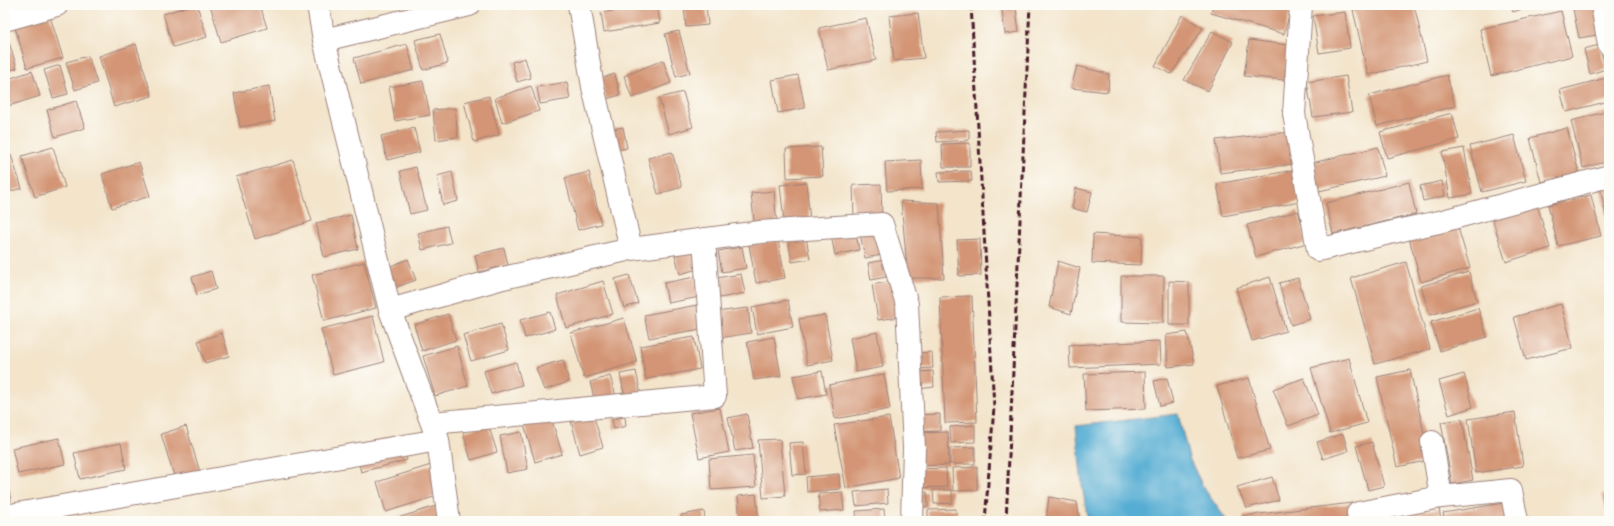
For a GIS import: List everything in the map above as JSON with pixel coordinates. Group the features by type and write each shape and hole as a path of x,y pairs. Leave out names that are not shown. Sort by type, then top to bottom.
{"street":[{"path":"5,20 57,5"},
{"path":"318,5 324,40 390,310 435,432 448,521"},
{"path":"324,40 469,5"},
{"path":"579,5 593,87 631,249"},
{"path":"1301,5 1294,114 1318,250 1439,222 1609,176"},
{"path":"1602,5 1609,45"},
{"path":"390,310 503,278 631,249 760,232 882,224 907,304 914,448 912,521"},
{"path":"5,516 435,432 715,396 704,239"},
{"path":"1432,442 1441,497"},
{"path":"1359,521 1358,514 1441,497 1511,490 1517,521"}],"water":[{"path":"1178,414 1189,458 1203,487 1226,521 1088,521 1082,485 1076,426"}],"building":[{"path":"192,5 197,5 207,37 173,47 163,14"},
{"path":"210,5 260,5 267,28 221,42"},
{"path":"647,5 657,5 660,23 604,32 601,13"},
{"path":"706,5 708,25 686,27 684,7"},
{"path":"1213,5 1292,5 1284,34 1211,13"},
{"path":"1373,5 1414,5 1427,61 1368,75 1353,10"},
{"path":"1510,5 1534,5 1513,12"},
{"path":"1594,5 1603,34 1579,38 1573,9"},
{"path":"1016,8 1019,32 1005,34 1002,10"},
{"path":"1561,11 1572,56 1491,76 1480,29"},
{"path":"1345,12 1350,48 1319,53 1313,16"},
{"path":"49,13 63,58 27,68 14,24"},
{"path":"918,13 924,58 894,61 889,16"},
{"path":"1182,15 1203,28 1171,74 1155,66"},
{"path":"866,18 876,60 828,70 819,28"},
{"path":"5,30 17,68 5,72"},
{"path":"679,31 690,73 676,77 665,34"},
{"path":"1212,31 1233,42 1208,91 1184,80"},
{"path":"440,34 448,63 423,70 415,40"},
{"path":"1249,40 1288,45 1284,80 1244,76"},
{"path":"136,44 152,96 114,107 99,56"},
{"path":"407,44 414,70 361,84 354,58"},
{"path":"1599,45 1606,69 1590,74 1584,49"},
{"path":"88,56 97,83 75,90 66,62"},
{"path":"525,58 531,78 517,82 512,62"},
{"path":"663,60 671,83 632,98 624,76"},
{"path":"60,65 68,94 53,98 44,70"},
{"path":"1077,66 1109,74 1108,92 1071,88"},
{"path":"32,71 40,96 8,106 5,95 5,80"},
{"path":"615,74 620,95 606,99 601,78"},
{"path":"798,75 805,108 778,113 772,80"},
{"path":"1447,75 1455,106 1377,126 1369,95"},
{"path":"1346,76 1352,112 1313,117 1307,82"},
{"path":"1606,78 1609,90 1609,101 1566,112 1560,90"},
{"path":"423,81 430,115 395,121 389,87"},
{"path":"567,82 570,99 540,104 537,87"},
{"path":"269,86 275,121 240,127 234,93"},
{"path":"531,86 539,111 502,123 495,98"},
{"path":"683,92 693,127 669,134 659,98"},
{"path":"489,96 499,135 474,142 464,102"},
{"path":"76,101 85,128 55,137 47,110"},
{"path":"455,108 458,137 436,140 433,110"},
{"path":"1609,111 1609,161 1583,168 1571,121"},
{"path":"1452,113 1459,139 1387,158 1380,132"},
{"path":"623,127 627,148 611,151 608,130"},
{"path":"414,128 420,152 387,160 381,136"},
{"path":"1567,128 1579,173 1541,182 1530,138"},
{"path":"969,130 969,140 937,142 936,132"},
{"path":"1291,132 1294,164 1220,173 1216,140"},
{"path":"1514,135 1526,181 1482,192 1470,146"},
{"path":"970,143 970,167 943,167 942,144"},
{"path":"53,147 65,187 35,197 22,156"},
{"path":"821,147 823,176 787,178 786,149"},
{"path":"1378,147 1385,176 1319,191 1312,163"},
{"path":"1464,148 1472,194 1450,198 1442,152"},
{"path":"672,152 682,187 658,194 648,158"},
{"path":"11,155 22,188 5,193 5,157"},
{"path":"293,160 312,221 255,239 236,177"},
{"path":"921,160 922,189 887,191 885,162"},
{"path":"139,162 150,196 112,208 102,174"},
{"path":"416,167 427,210 410,214 400,171"},
{"path":"1294,170 1300,202 1223,216 1217,184"},
{"path":"971,171 972,181 939,182 938,172"},
{"path":"452,172 458,201 443,205 437,176"},
{"path":"589,172 601,224 578,230 565,178"},
{"path":"1442,181 1445,196 1423,201 1420,186"},
{"path":"806,182 810,220 784,222 780,185"},
{"path":"1409,182 1416,214 1333,234 1326,203"},
{"path":"881,184 882,217 854,218 853,185"},
{"path":"1609,186 1609,225 1608,225 1600,187"},
{"path":"1076,188 1092,192 1087,212 1072,208"},
{"path":"774,191 777,227 755,229 751,193"},
{"path":"1591,195 1601,236 1558,246 1548,205"},
{"path":"901,201 939,203 944,278 908,278"},
{"path":"1537,204 1550,248 1506,262 1492,218"},
{"path":"1298,211 1307,243 1256,257 1247,225"},
{"path":"351,215 358,249 324,257 316,223"},
{"path":"1457,224 1470,268 1421,282 1409,238"},
{"path":"447,226 451,243 422,250 418,233"},
{"path":"878,229 882,255 865,258 860,233"},
{"path":"855,230 859,250 835,255 831,235"},
{"path":"1093,234 1142,237 1141,265 1092,263"},
{"path":"806,237 810,259 792,262 788,240"},
{"path":"980,239 981,275 959,276 957,240"},
{"path":"778,240 785,278 756,283 749,245"},
{"path":"694,245 701,268 680,274 674,251"},
{"path":"742,247 746,268 722,272 718,251"},
{"path":"504,248 508,265 479,272 475,255"},
{"path":"408,259 416,280 394,288 386,268"},
{"path":"884,260 886,277 871,280 868,263"},
{"path":"1058,261 1080,268 1071,314 1049,307"},
{"path":"364,262 376,308 324,321 312,275"},
{"path":"1406,262 1430,349 1375,364 1351,278"},
{"path":"211,271 216,289 197,295 192,277"},
{"path":"1469,272 1477,301 1430,315 1421,286"},
{"path":"741,274 745,293 720,298 716,278"},
{"path":"629,275 638,303 624,308 615,279"},
{"path":"1121,276 1164,276 1163,323 1121,322"},
{"path":"695,277 700,297 668,303 664,283"},
{"path":"1270,277 1286,331 1252,341 1236,288"},
{"path":"1298,278 1310,319 1291,325 1279,283"},
{"path":"603,281 613,314 566,328 557,295"},
{"path":"892,281 899,317 878,320 872,285"},
{"path":"1169,281 1189,282 1189,325 1169,325"},
{"path":"972,296 977,422 945,423 940,297"},
{"path":"788,300 793,327 757,334 752,307"},
{"path":"1561,304 1573,348 1526,360 1514,317"},
{"path":"697,305 701,329 649,338 644,315"},
{"path":"748,308 751,333 719,338 715,312"},
{"path":"1478,308 1487,337 1440,351 1431,322"},
{"path":"550,312 555,329 525,338 520,320"},
{"path":"448,314 456,340 422,351 414,325"},
{"path":"825,315 833,360 807,365 799,319"},
{"path":"373,316 384,362 333,375 321,329"},
{"path":"624,318 637,362 584,378 571,333"},
{"path":"501,324 509,350 471,361 463,335"},
{"path":"877,332 883,367 856,372 850,338"},
{"path":"1187,332 1194,364 1168,367 1166,335"},
{"path":"222,333 229,356 205,363 198,341"},
{"path":"694,337 700,369 646,379 640,346"},
{"path":"774,337 781,376 754,380 747,342"},
{"path":"1160,341 1161,364 1070,368 1069,345"},
{"path":"457,346 468,386 435,396 423,356"},
{"path":"932,352 933,368 917,369 916,353"},
{"path":"1349,358 1367,423 1330,433 1311,368"},
{"path":"563,360 569,382 544,390 536,368"},
{"path":"516,362 522,385 491,394 484,371"},
{"path":"1410,370 1430,460 1397,467 1377,377"},
{"path":"636,371 641,395 625,398 620,374"},
{"path":"822,371 826,394 798,399 793,376"},
{"path":"933,371 934,387 918,389 917,372"},
{"path":"1145,372 1146,409 1086,411 1084,374"},
{"path":"884,374 890,409 835,419 829,385"},
{"path":"1464,374 1473,407 1449,415 1439,381"},
{"path":"610,376 616,396 595,402 590,382"},
{"path":"1167,378 1173,403 1160,406 1154,381"},
{"path":"1249,378 1270,450 1237,458 1217,386"},
{"path":"1304,378 1318,415 1288,426 1273,389"},
{"path":"720,408 729,452 699,458 690,413"},
{"path":"1515,412 1523,466 1476,473 1468,419"},
{"path":"593,414 603,447 580,454 571,421"},
{"path":"747,414 753,448 735,451 728,418"},
{"path":"940,414 940,431 916,432 915,415"},
{"path":"551,417 562,454 535,462 524,424"},
{"path":"625,417 626,426 614,429 612,419"},
{"path":"889,417 899,478 846,488 834,425"},
{"path":"1462,419 1473,480 1452,484 1441,422"},
{"path":"488,424 497,452 471,460 463,432"},
{"path":"975,425 975,442 951,443 950,427"},
{"path":"186,426 200,472 175,479 161,434"},
{"path":"521,432 528,469 507,473 500,436"},
{"path":"948,432 949,465 919,466 918,433"},
{"path":"1343,434 1348,451 1323,459 1317,442"},
{"path":"400,435 407,460 361,472 354,447"},
{"path":"59,438 65,464 18,474 12,448"},
{"path":"780,439 785,496 763,498 758,440"},
{"path":"803,442 806,474 792,475 789,443"},
{"path":"1372,442 1384,486 1368,490 1356,446"},
{"path":"121,443 126,469 80,479 74,453"},
{"path":"975,447 975,464 950,464 950,448"},
{"path":"753,455 756,487 711,490 709,459"},
{"path":"431,465 440,495 386,512 377,482"},
{"path":"977,467 977,490 953,491 952,468"},
{"path":"946,468 947,487 919,488 918,469"},
{"path":"839,474 840,489 807,492 806,477"},
{"path":"6,477 11,501 5,503 5,478"},
{"path":"1272,477 1279,500 1247,508 1237,487"},
{"path":"887,489 888,503 856,506 854,492"},
{"path":"933,490 952,490 952,503 934,504"},
{"path":"842,492 844,510 820,512 818,494"},
{"path":"927,492 928,507 920,507 919,493"},
{"path":"1609,493 1609,518 1602,495"},
{"path":"756,494 759,521 740,521 738,496"},
{"path":"1049,497 1077,502 1080,521 1046,521"},
{"path":"1510,502 1513,521 1445,521 1443,513"},
{"path":"1352,503 1353,521 1243,521 1243,516"},
{"path":"436,506 440,521 388,521"},
{"path":"1439,508 1441,521 1382,521 1382,519"},
{"path":"884,509 885,521 857,521 856,511"},
{"path":"956,509 957,521 928,521 928,510"},
{"path":"704,511 705,521 683,521 681,515"}],"railway":[{"path":"971,5 994,407 985,521"},
{"path":"1006,521 1030,5"}]}
